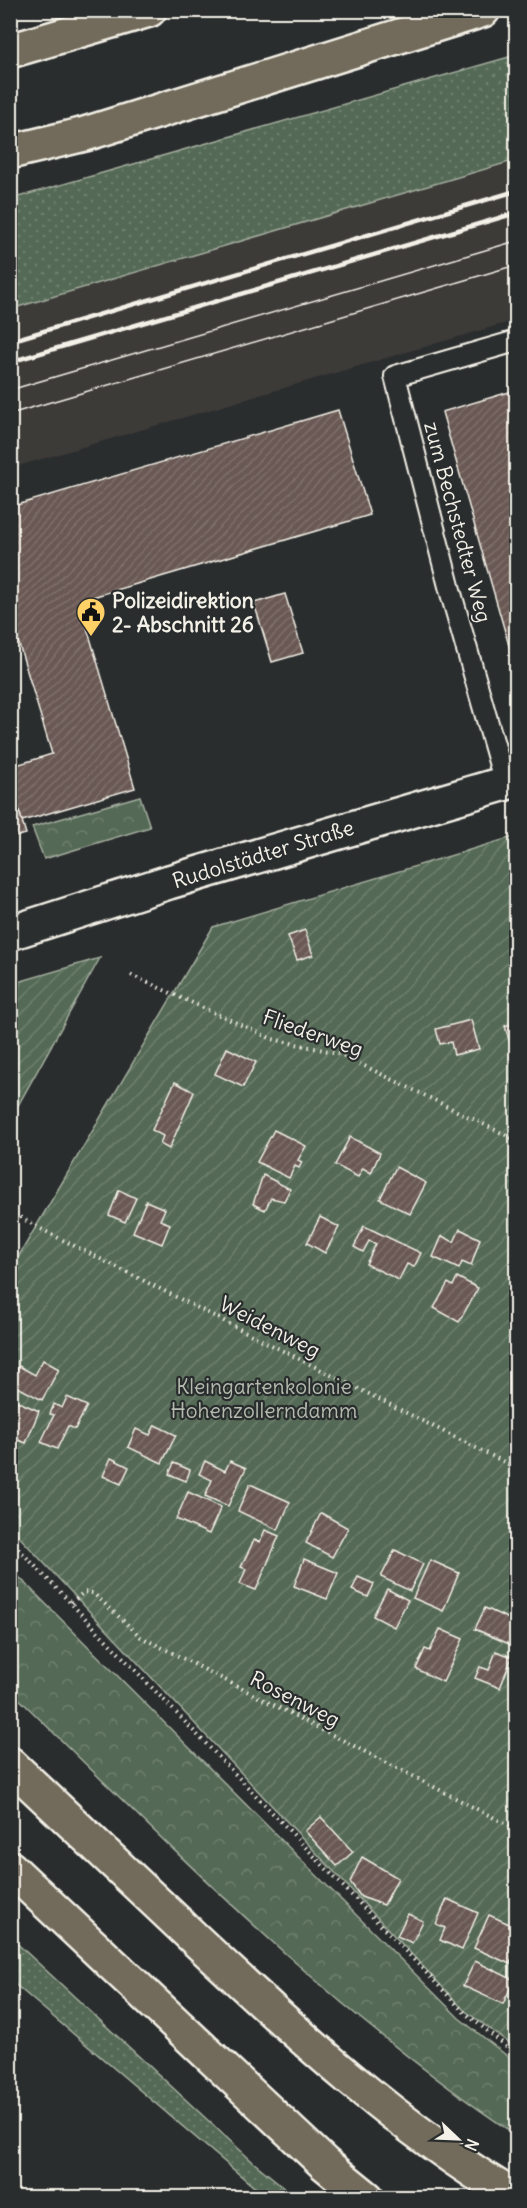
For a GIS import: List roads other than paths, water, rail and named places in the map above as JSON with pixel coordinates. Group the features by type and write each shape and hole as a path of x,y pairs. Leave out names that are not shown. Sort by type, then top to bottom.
{"highway":[{"path":"10,51 149,10"},
{"path":"10,152 86,134 483,10"},
{"path":"10,1764 278,2018 399,2118 475,2173 516,2198"},
{"path":"10,1868 325,2164 367,2198"}],"street":[{"name":"Rudolstädter Straße","path":"10,933 189,876 511,781"}],"lane":[{"name":"zum Bechstedter Weg","path":"511,781 395,376 516,341"}],"tram line":[{"path":"10,390 516,241"},
{"path":"10,414 516,265"}],"railway":[{"path":"10,341 516,191"},
{"path":"10,362 516,213"}],"place":[{"name":"Polizeidirektion 2- Abschnitt 26","path":"91,638"}],"park label":[{"name":"Kleingartenkolonie Hohenzollerndamm","path":"264,1398"}]}
